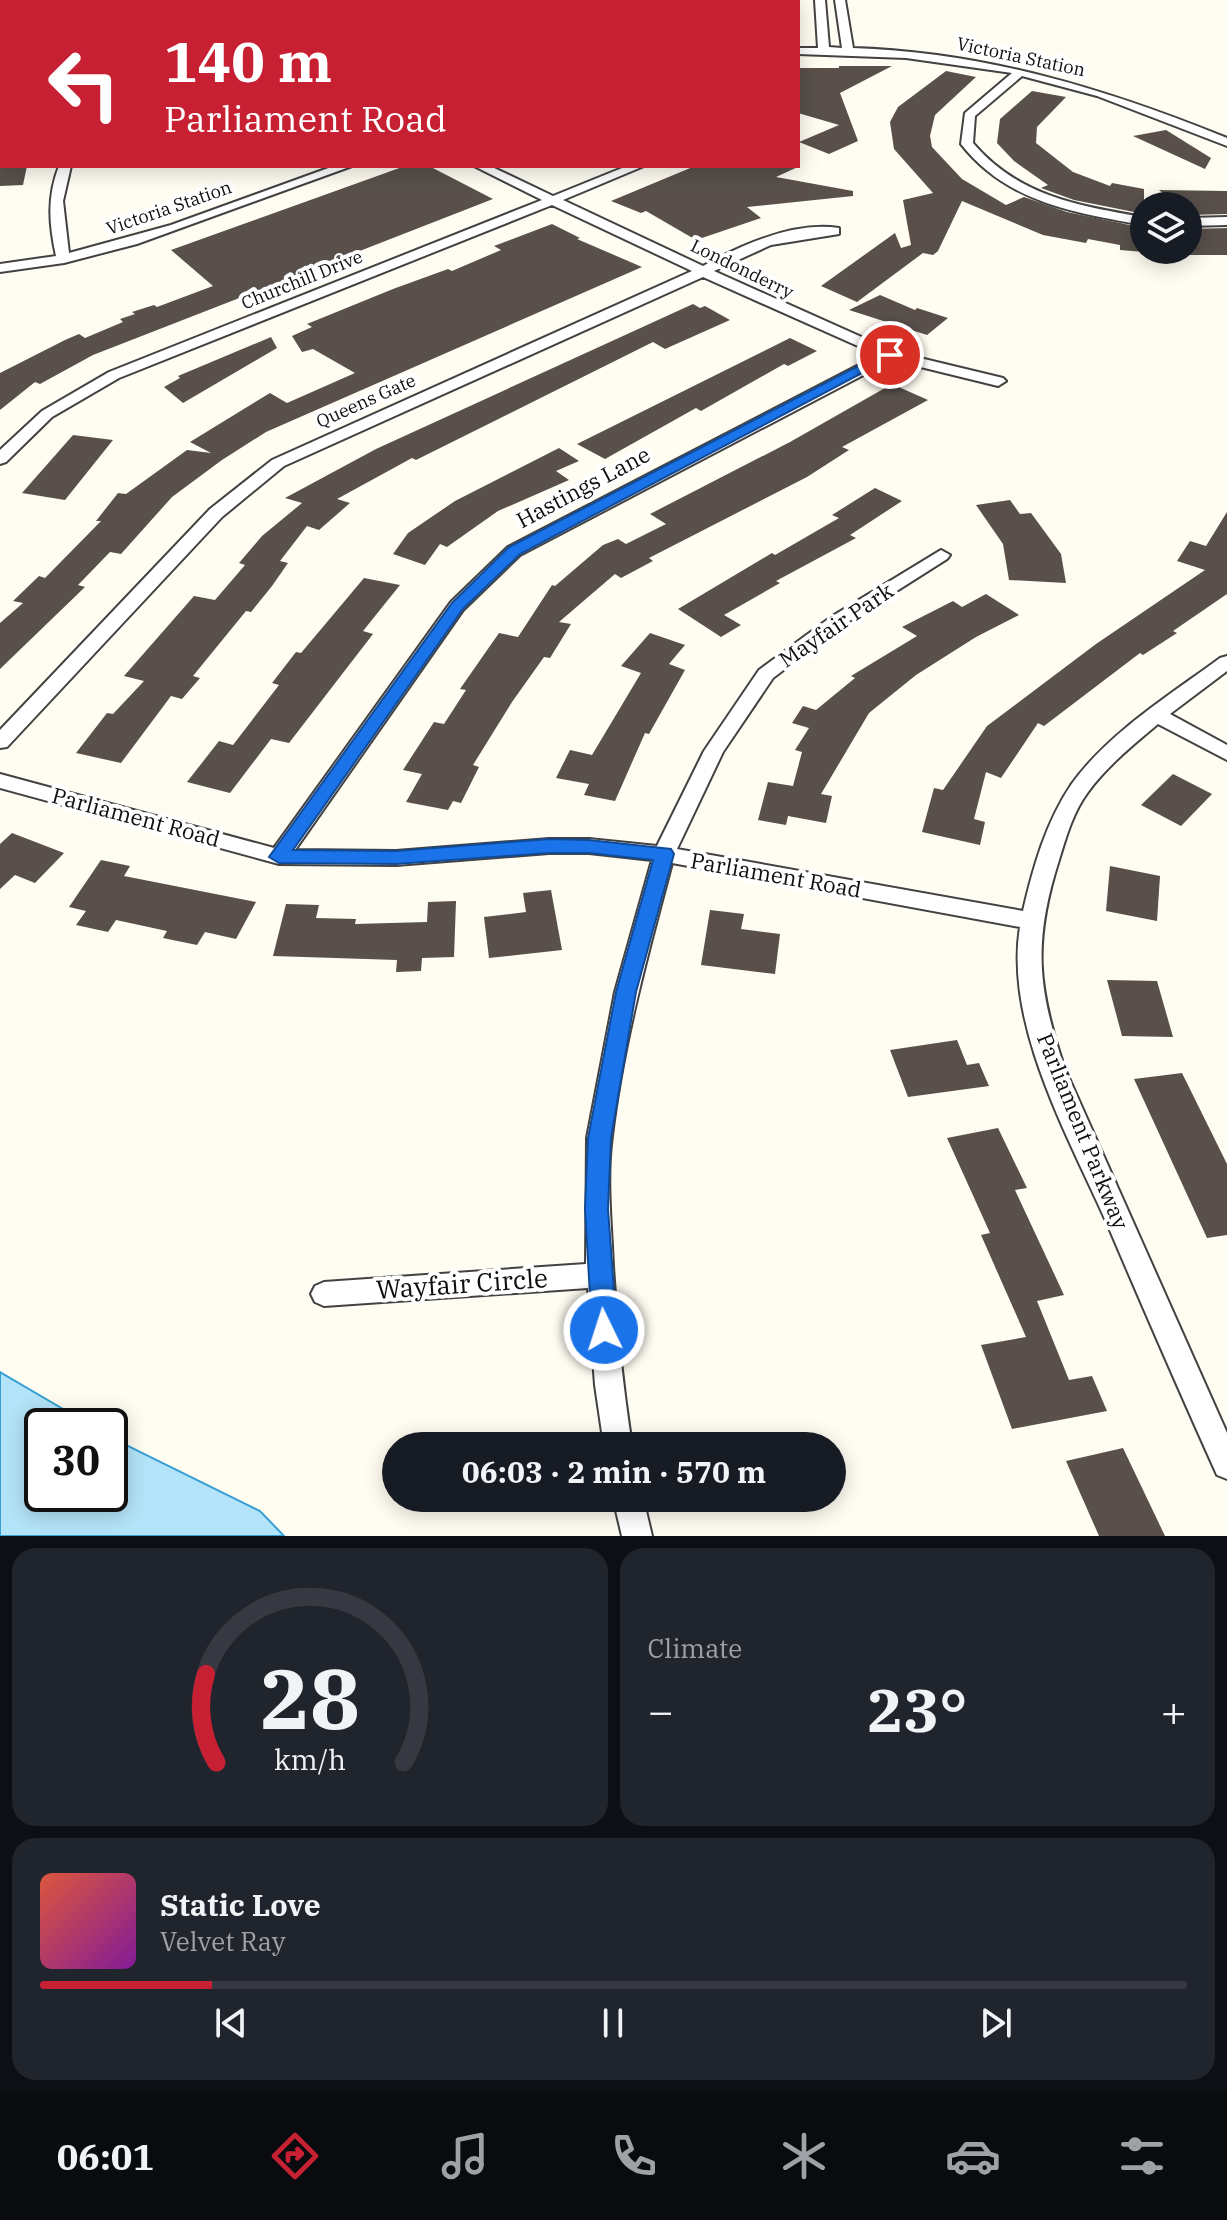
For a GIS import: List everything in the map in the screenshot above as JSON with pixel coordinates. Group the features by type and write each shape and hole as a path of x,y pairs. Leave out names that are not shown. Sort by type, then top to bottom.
{"street":[{"path":"820,0 824,51"},
{"path":"840,0 848,51"},
{"name":"Victoria Station","path":"800,51 848,51 946,59 1020,72 1086,89 1227,142"},
{"path":"1020,72 969,115 967,144 991,171 1029,193 1089,212 1130,219"},
{"path":"64,168 55,189 55,226 64,259"},
{"name":"Victoria Station","path":"0,268 64,259 124,244 340,168"},
{"name":"Londonderry","path":"484,168 806,320 890,355 998,381"},
{"name":"Churchill Drive","path":"0,459 47,414 114,375 633,168"},
{"path":"1202,222 1227,221"},
{"name":"Queens Gate","path":"0,742 216,513 278,463 704,271 741,249 786,235 834,231"},
{"name":"Hastings Lane","path":"279,857 457,606 514,551 890,355"},
{"name":"Mayfair Park","path":"616,1432 600,1275 597,1209 599,1138 626,992 664,854 714,751 766,674 837,621 941,555"},
{"name":"Parliament Parkway","path":"1227,662 1158,716 1079,789 1056,837 1033,921 1028,961 1036,1012 1061,1086 1227,1465"},
{"path":"1158,716 1227,753"},
{"name":"Parliament Road","path":"0,781 279,857 396,858 549,846 589,846 664,854 1033,921"},
{"name":"Wayfair Circle","path":"324,1294 600,1275"},
{"path":"631,1512 637,1536"}],"water":[{"path":"0,1372 61,1408 24,1408 24,1512 128,1512 128,1446 260,1511 284,1536 0,1536"}],"building":[{"path":"892,66 840,93 858,141 829,154 800,142 839,125 800,114 800,68"},
{"path":"946,71 976,77 935,115 930,136 932,147 962,179 1006,205 1024,197 1067,212 1130,225 1130,251 1120,250 1120,245 1088,239 1086,243 1043,235 962,201 938,251 933,255 923,253 857,302 821,286 895,233 901,248 911,245 903,200 933,193 894,149 890,122 898,107"},
{"path":"1032,91 1066,97 1037,127 1036,143 1073,172 1110,186 1112,183 1144,189 1144,192 1130,192 1130,211 1074,200 1041,188 1048,185 1014,161 997,143 1000,119"},
{"path":"1166,130 1211,158 1205,169 1133,136"},
{"path":"0,168 27,168 23,185 0,186"},
{"path":"399,168 433,168 493,199 93,355 40,384 35,382 0,410 0,373 79,334 85,338 123,322 120,319 135,314 132,312 154,305 157,307 213,286 171,250"},
{"path":"690,168 796,168 776,177 853,191 853,196 747,207 761,218 696,240 646,211 641,213 611,201"},
{"path":"1159,190 1227,191 1227,214 1202,215 1202,192"},
{"path":"552,224 580,238 577,239 642,267 266,432 172,497 121,554 110,552 78,585 85,587 0,669 0,623 23,603 13,601 39,576 45,578 101,521 96,521 118,493 126,494 187,450 211,453 190,442 270,393 287,403 355,373 313,349 302,352 292,336 312,327 307,324 393,289 448,269 452,271 501,250 494,246"},
{"path":"1227,228 1227,255 1202,255 1202,229"},
{"path":"880,295 915,310 917,308 948,318 927,335 849,310"},
{"path":"693,304 700,308 705,306 730,320 665,349 653,342 416,460 412,458 337,499 350,503 319,530 307,526 280,561 288,563 272,586 251,612 246,611 193,676 200,678 182,699 171,696 121,763 76,753 107,713 113,714 144,681 124,676 194,596 215,600 245,565 239,563 262,536 302,503 285,498 376,449"},
{"path":"271,337 277,348 183,403 164,387 180,378 178,376"},
{"path":"790,338 817,351 788,366 784,364 701,411 696,408 605,459 577,444"},
{"path":"892,384 928,400 842,447 849,450 807,477 649,558 653,561 621,578 615,574 559,622 571,624 550,658 544,657 512,702 473,765 479,767 461,803 453,801 448,810 406,802 422,774 403,770 434,722 444,724 466,690 460,689 499,633 518,637 552,585 555,586 603,545 618,539 626,544 666,524 650,514 790,442"},
{"path":"73,435 113,440 65,500 22,493"},
{"path":"559,448 579,461 556,471 569,480 498,511 447,547 440,544 425,565 393,554 408,533 455,501"},
{"path":"875,488 902,501 850,535 856,538 776,581 780,583 724,615 741,625 721,637 678,609 772,553 775,555 839,518 832,515"},
{"path":"1010,500 1020,514 1031,513 1061,554 1066,583 1009,580 1003,544 976,505"},
{"path":"1227,512 1227,594 1173,631 1177,633 1143,655 1140,653 1044,726 1038,723 1001,778 986,772 974,819 985,822 980,845 922,832 934,788 943,790 987,726 1096,644 1205,570 1177,561 1190,541 1206,546"},
{"path":"364,578 400,585 363,631 373,634 289,743 271,739 230,793 187,782 219,741 233,745 279,685 272,683 296,652 301,653"},
{"path":"986,594 1019,615 976,637 916,675 869,713 821,794 832,796 826,823 788,816 786,825 758,820 768,782 793,786 802,752 795,750 809,728 792,723 803,706 816,710 855,678 851,676 917,636 902,627 953,601 962,607"},
{"path":"650,633 685,645 669,664 685,670 649,734 645,733 615,801 584,795 589,784 556,778 570,750 592,755 641,673 621,666"},
{"path":"1173,774 1212,794 1181,826 1141,805"},
{"path":"12,833 64,853 35,883 15,875 0,889 0,844"},
{"path":"101,860 130,866 124,876 256,902 236,939 205,932 197,945 163,938 167,931 116,920 108,932 76,925 86,911 69,907"},
{"path":"1110,866 1160,876 1157,921 1106,911"},
{"path":"551,890 562,950 489,958 484,917 526,912 523,893"},
{"path":"456,901 454,957 422,958 421,971 396,972 397,960 273,956 286,904 319,905 316,918 356,919 355,924 427,922 428,902"},
{"path":"710,910 744,914 741,929 780,934 775,974 701,965"},
{"path":"1107,980 1157,981 1173,1037 1122,1036"},
{"path":"957,1040 967,1065 979,1063 989,1086 908,1097 890,1050"},
{"path":"1182,1073 1227,1164 1227,1235 1207,1238 1134,1079"},
{"path":"998,1128 1027,1188 1015,1190 1064,1295 1037,1301 1069,1380 1092,1376 1107,1411 1012,1429 981,1345 1026,1337 981,1235 990,1233 947,1138"},
{"path":"1123,1448 1165,1536 1099,1536 1066,1461"}],"route":[{"path":"604,1330 597,1209 599,1138 626,992 649,899 664,854 589,846 549,846 396,858 279,857 457,606 514,551 890,355"}]}
